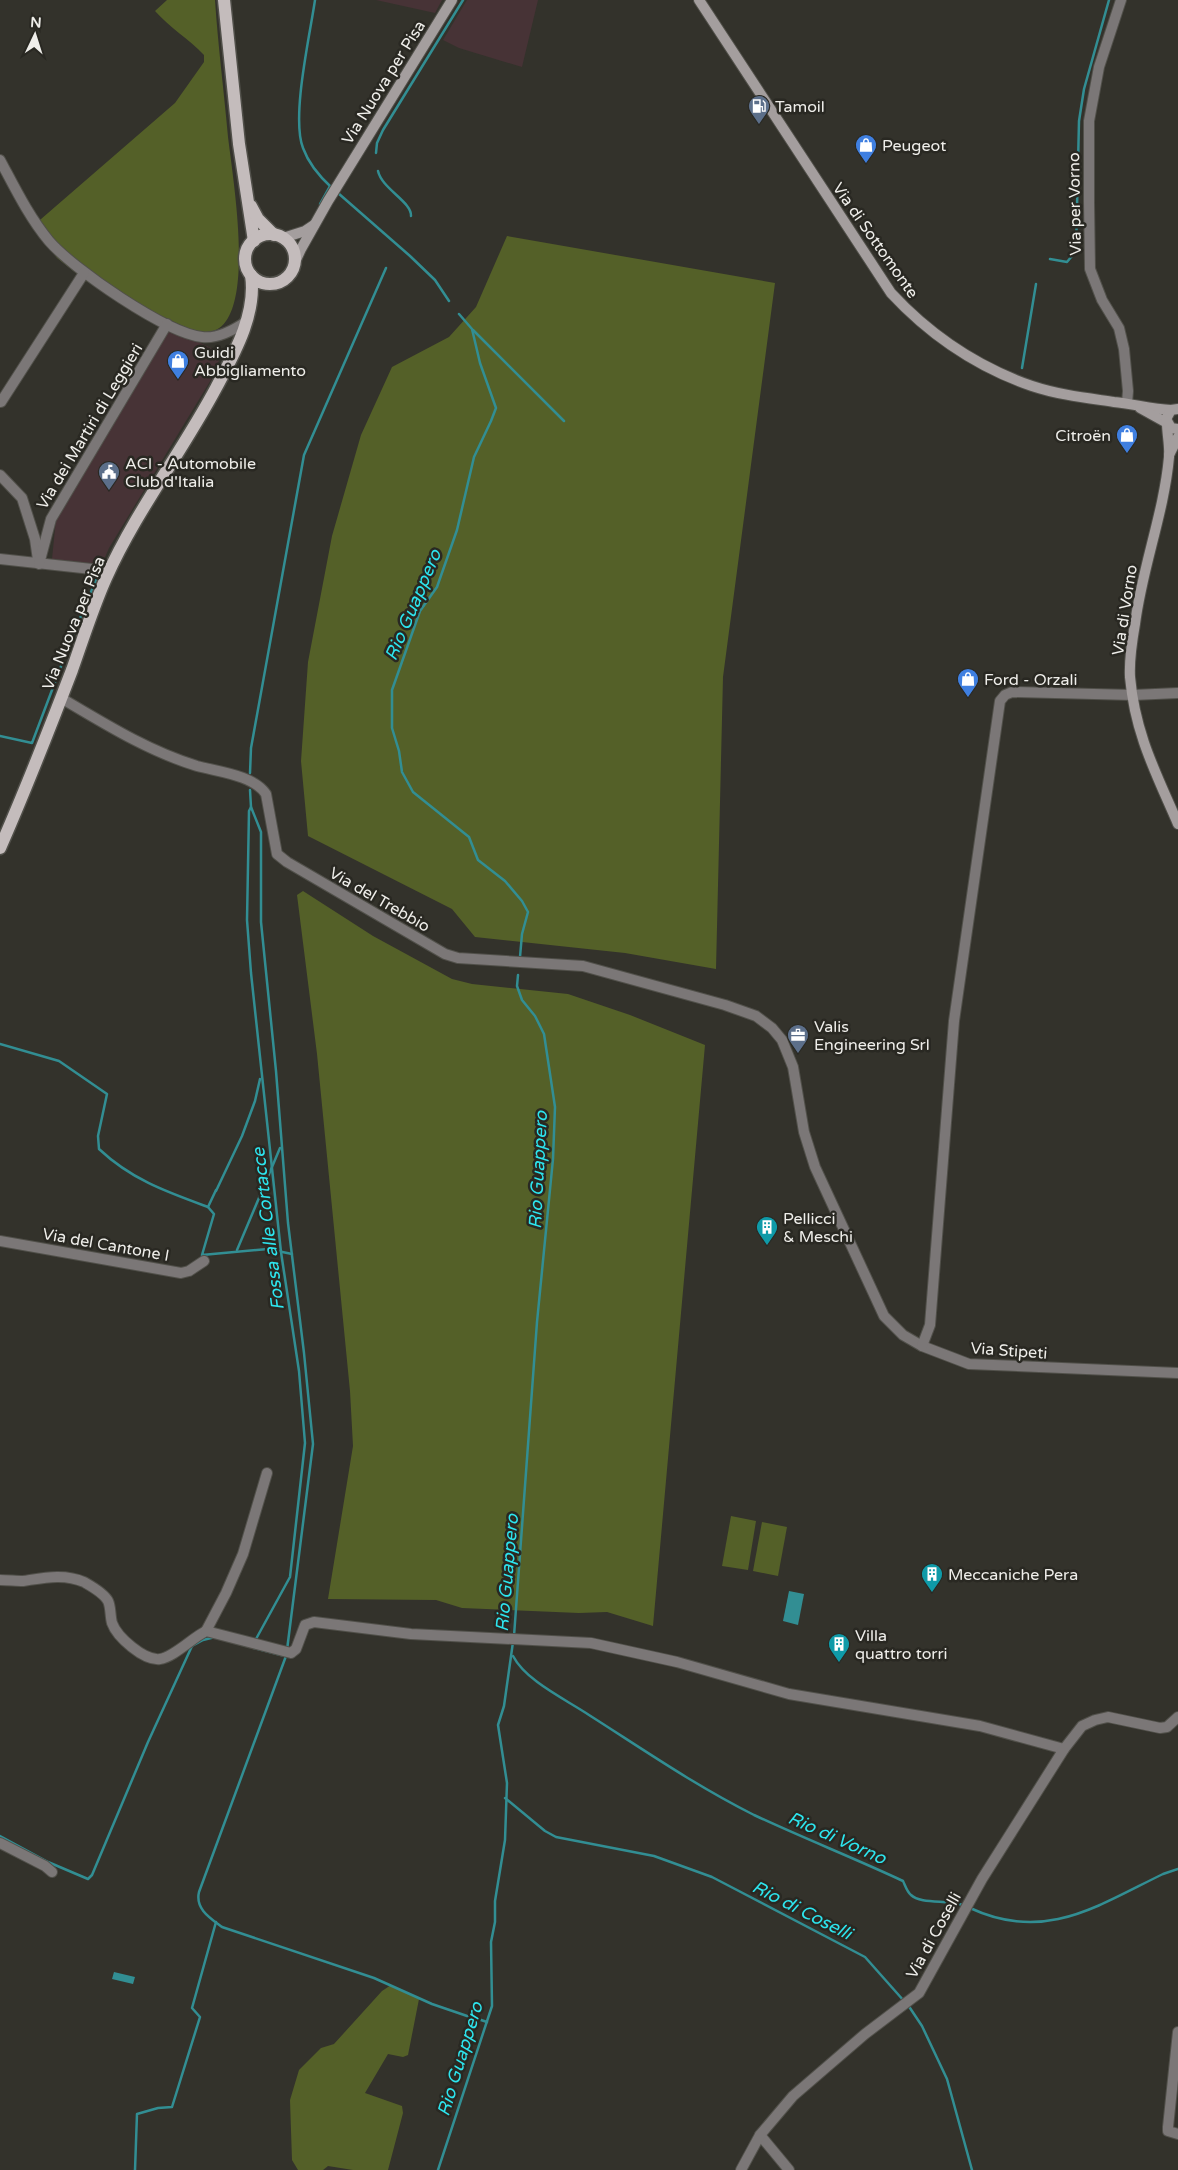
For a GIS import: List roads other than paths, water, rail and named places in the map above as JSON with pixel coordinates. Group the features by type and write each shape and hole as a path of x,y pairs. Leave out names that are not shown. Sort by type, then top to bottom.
{"main road":[{"path":"224,0 235,116 254,241"},
{"name":"Via Nuova per Pisa","path":"316,223 452,0"},
{"name":"Via di Sottomonte","path":"699,0 891,293 916,319 947,344 1002,374 1033,386 1067,394 1174,410"},
{"path":"248,200 258,219 294,250 295,262"},
{"path":"249,316 253,287 252,275 246,259 248,249 254,241 264,235 279,236 309,229 316,223"},
{"path":"249,316 262,296 276,283 289,276 316,223"},
{"path":"252,275 263,282 276,283"},
{"name":"Via Nuova per Pisa","path":"0,848 110,571 123,545 211,397 249,316"},
{"name":"Via di Sottomonte","path":"1131,404 1167,423 1171,428 1178,429"},
{"name":"Via di Sottomonte","path":"1167,423 1166,416 1174,410"},
{"name":"Via di Vorno","path":"1167,423 1169,456 1162,501 1137,608 1130,656 1133,695 1139,728 1148,759 1178,824"},
{"name":"Via di Vorno","path":"1169,456 1178,438"}],"street":[{"name":"Via per Vorno","path":"1121,0 1099,67 1089,120 1090,269 1102,300 1119,328 1124,349 1131,404"},
{"path":"0,160 28,213 64,258 131,304 167,324 192,335 210,337 236,329 249,316"},
{"path":"0,401 84,273"},
{"name":"Via dei Martiri di Leggieri","path":"38,564 51,519 167,324"},
{"name":"Via dei Martiri di Leggieri","path":"0,475 22,498 34,539 38,564"},
{"path":"0,559 110,571"},
{"path":"922,1346 930,1324 954,1021 1000,701 1005,695 1012,692 1133,695 1178,693"},
{"name":"Via del Trebbio","path":"61,698 136,741 195,765 250,781 261,787 266,794 277,854 342,895 446,954 458,958 583,966 725,1005 756,1016"},
{"name":"Via Stipeti","path":"756,1016 772,1028 782,1040 794,1067 804,1132 815,1167 884,1316 903,1335 922,1346 969,1364 1178,1373"},
{"name":"Via del Cantone I","path":"0,1241 181,1273 204,1261"},
{"path":"0,1580 22,1581 46,1576 82,1582 100,1592 108,1600 113,1625 138,1652 151,1658 160,1659 206,1631 226,1593 243,1554 267,1473"},
{"path":"206,1631 287,1652 296,1649 305,1625 314,1622 411,1634 592,1643 677,1662 751,1684 834,1703 980,1726 1064,1749"},
{"name":"Via di Coselli","path":"741,2170 760,2136 793,2096 865,2034 919,1993 971,1897 1064,1749 1082,1726 1101,1718 1118,1718 1160,1728 1175,1720"},
{"path":"1175,1720 1178,1732"},
{"path":"0,1843 37,1861 52,1872"},
{"path":"1178,2032 1168,2131 1178,2134"},
{"path":"760,2136 788,2170"}],"water":[{"path":"789,1591 804,1594 798,1625 783,1621"},
{"path":"114,1972 135,1977 133,1984 112,1979"}],"waterway":[{"name":"Rio Guappero","path":"315,0 300,97 300,134 308,159 332,188"},
{"path":"376,153 377,143 383,130 463,0"},
{"path":"1050,259 1067,262 1076,251 1079,121 1084,89 1109,0"},
{"path":"378,171 385,184 407,206 411,216"},
{"path":"320,204 330,186"},
{"name":"Rio Guappero","path":"338,193 435,280 449,301"},
{"path":"250,773 251,748 304,455 386,268"},
{"path":"1022,368 1036,284"},
{"name":"Rio Guappero","path":"459,314 472,329 480,363 496,408 474,457 457,530 437,587 420,611 392,690 392,728 399,751 402,772 413,792 469,837 478,860 505,881 522,901 528,912 522,934 520,957"},
{"path":"473,330 564,421"},
{"path":"68,647 96,580"},
{"path":"0,736 32,743 63,661"},
{"path":"250,790 251,807 261,832 261,922 276,1071 288,1223 313,1444 287,1650"},
{"name":"Fossa alle Cortacce","path":"251,807 249,811 247,920 251,973 281,1252 299,1371 305,1443 290,1577 256,1639"},
{"name":"Rio Guappero","path":"514,1636 537,1322 553,1159 555,1107 544,1034 535,1016 522,1000 517,986 518,975"},
{"path":"0,1044 59,1061 107,1094 98,1136 99,1149 124,1169 150,1184 208,1207 214,1214 202,1255 268,1249 292,1254"},
{"path":"216,1191 242,1136 255,1101 260,1079"},
{"path":"237,1250 280,1148"},
{"path":"208,1207 216,1190"},
{"path":"0,1836 48,1862 88,1879 92,1875 148,1742 192,1646 203,1640 215,1637"},
{"name":"Rio Guappero","path":"438,2170 492,2006 491,1942 495,1922 495,1901 505,1840 507,1783 498,1725 504,1706 513,1642"},
{"path":"254,1648 285,1656"},
{"path":"286,1656 199,1892 198,1898 201,1908 204,1913 222,1927 374,1978 432,2004 470,2017"},
{"name":"Rio di Vorno","path":"513,1656 527,1674 547,1689 711,1792 754,1815 903,1881 908,1892 916,1898 965,1906"},
{"name":"Rio di Coselli","path":"505,1798 545,1831 556,1837 654,1856 712,1877 865,1957 904,2001"},
{"name":"Rio di Vorno","path":"970,1908 997,1918 1023,1922 1047,1921 1093,1908 1163,1874 1178,1869"},
{"path":"135,2170 137,2114 158,2108 172,2107 200,2017 192,2008 216,1922"},
{"name":"Rio di Coselli","path":"908,2005 922,2026 947,2079 972,2170"},
{"path":"478,2019 487,2022"}],"place":[{"name":"Tamoil","path":"759,125"},
{"name":"Peugeot","path":"866,164"},
{"name":"Guidi Abbigliamento","path":"178,380"},
{"name":"Citroën","path":"1127,454"},
{"name":"ACI - Automobile Club d'Italia","path":"109,491"},
{"name":"Ford - Orzali","path":"968,698"},
{"name":"Valis Engineering Srl","path":"798,1054"},
{"name":"Pellicci & Meschi","path":"767,1246"},
{"name":"Meccaniche Pera","path":"932,1593"},
{"name":"Villa quattro torri","path":"839,1663"}]}
